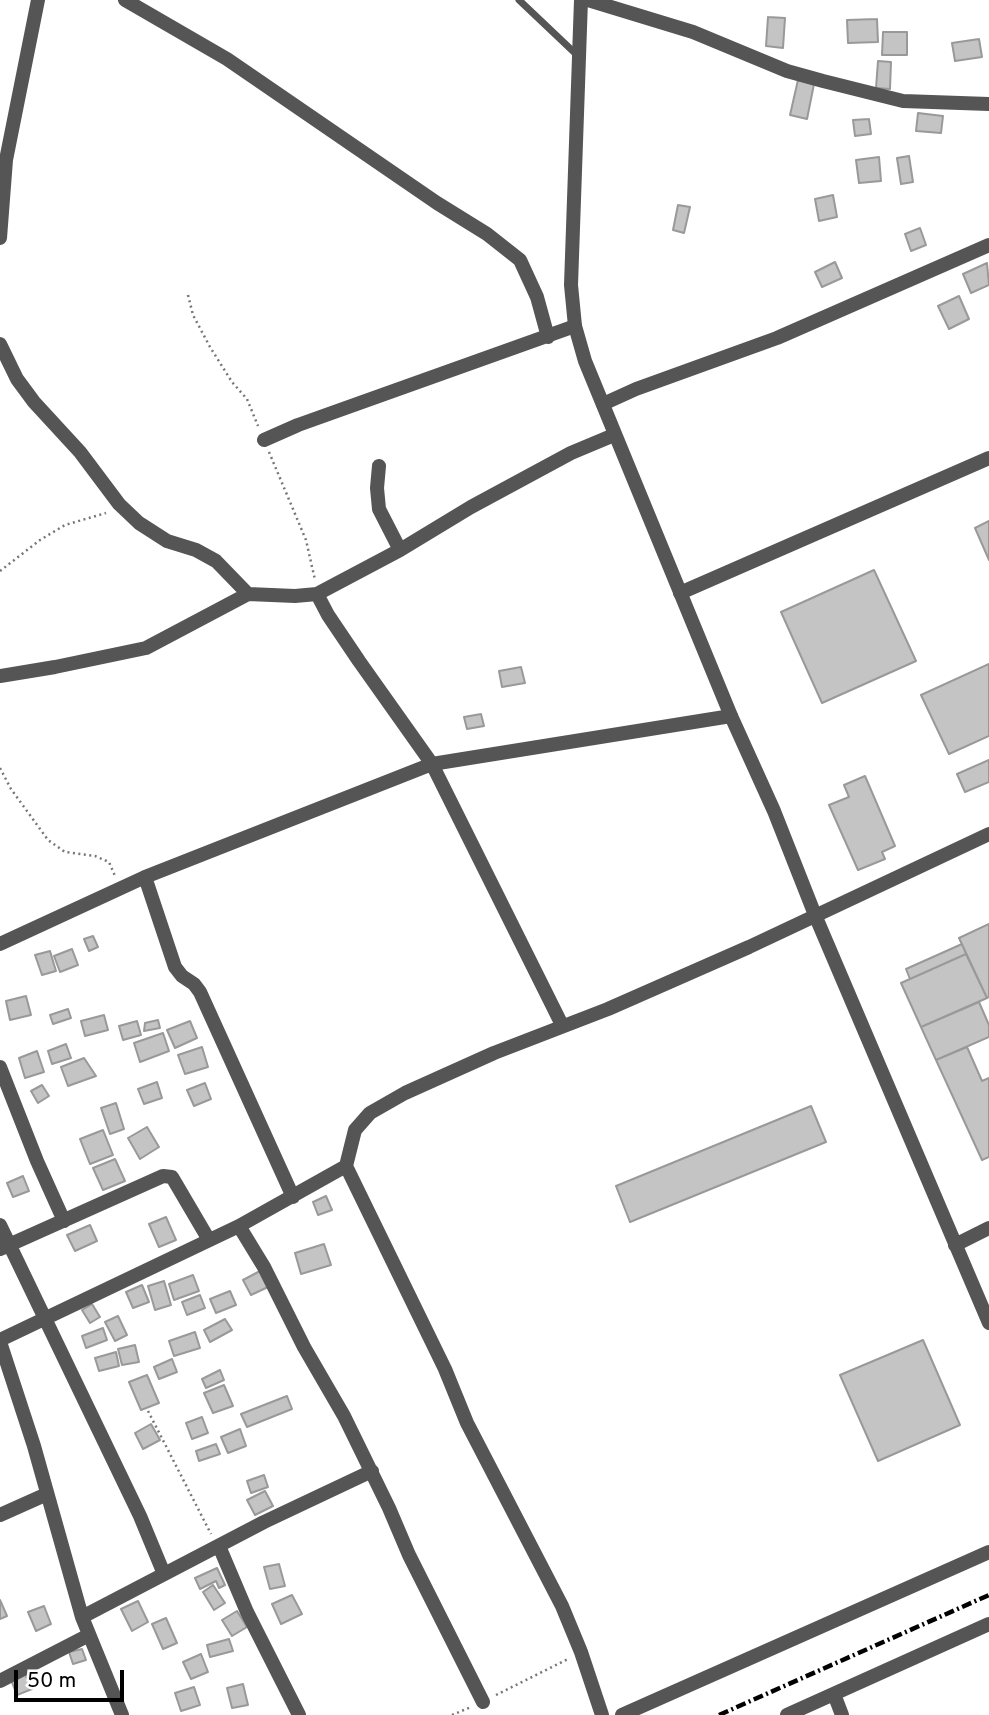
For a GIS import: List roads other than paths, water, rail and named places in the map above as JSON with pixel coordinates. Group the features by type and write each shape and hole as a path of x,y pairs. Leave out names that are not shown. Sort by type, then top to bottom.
{"street":[{"path":"0,238 6,160 38,0"},
{"path":"125,0 227,59 496,240 520,260 537,297 548,337"},
{"path":"581,0 571,285 575,326 614,435 989,1323"},
{"path":"588,0 693,32 786,71 823,81 903,101 989,104"},
{"path":"603,404 636,389 777,338 989,245"},
{"path":"264,440 442,372 575,326"},
{"path":"0,344 28,395 80,452 119,504 139,523 167,541 196,550 216,561 248,594"},
{"path":"0,676 146,648 248,594 317,594 571,453 614,435"},
{"path":"680,593 989,458"},
{"path":"379,466 379,509 400,550"},
{"path":"317,594 351,650 432,764 562,1025"},
{"path":"0,944 145,877 432,764 731,716"},
{"path":"602,1715 562,1606 467,1423 445,1369 346,1166 355,1130 370,1113 451,1072 562,1025 608,1009 989,834"},
{"path":"145,877 174,967 200,992 293,1197"},
{"path":"0,1067 64,1221"},
{"path":"122,1715 82,1617 34,1446 0,1341 239,1226 346,1166"},
{"path":"5,1247 163,1176 172,1177 209,1240"},
{"path":"0,1226 5,1247 45,1320 140,1516 164,1574"},
{"path":"239,1226 344,1416 372,1471 408,1555 483,1702"},
{"path":"955,1245 989,1228"},
{"path":"82,1617 372,1471"},
{"path":"0,1515 47,1494"},
{"path":"219,1546 253,1624 299,1715"},
{"path":"622,1715 989,1552"},
{"path":"787,1715 989,1624"},
{"path":"0,1681 89,1635"},
{"path":"834,1694 842,1715"}],"lane":[{"path":"519,0 578,55"}],"railway":[{"path":"719,1715 989,1595"}]}
